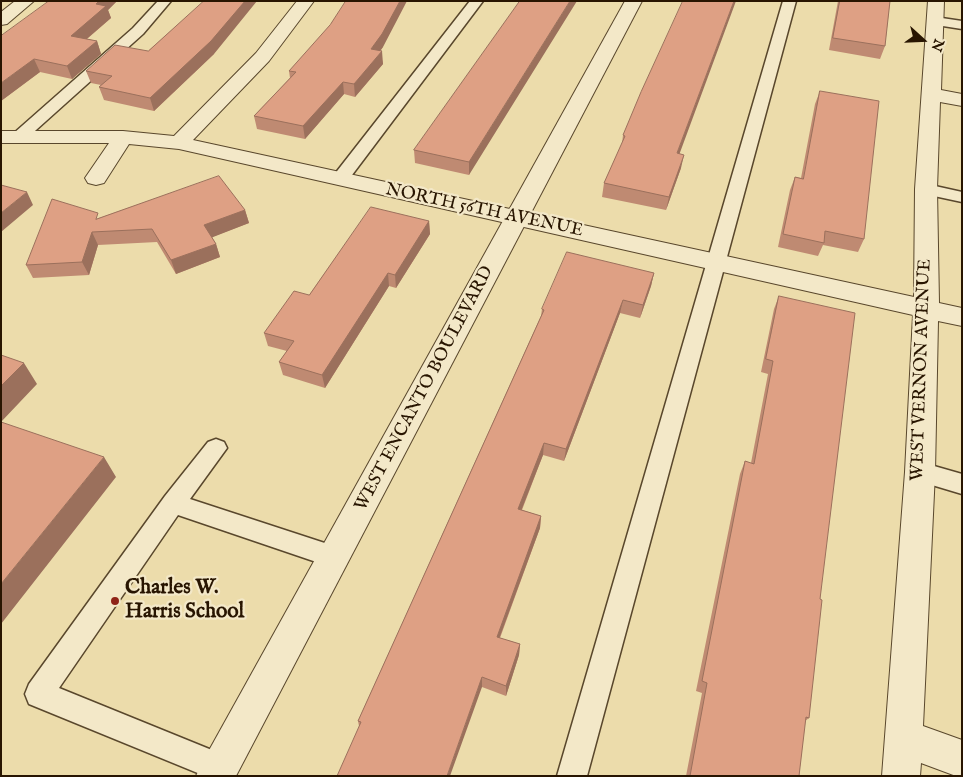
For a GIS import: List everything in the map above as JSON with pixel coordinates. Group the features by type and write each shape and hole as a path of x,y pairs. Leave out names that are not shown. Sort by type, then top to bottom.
{"street":[{"path":"1,20 26,1"},
{"path":"179,143 239,82 276,40 306,1"},
{"name":"WEST ENCANTO BOULEVARD","path":"217,771 634,1"},
{"name":"WEST VERNON AVENUE","path":"901,776 920,472 926,309 926,188 936,11"},
{"path":"931,94 962,100"},
{"name":"NORTH 56TH AVENUE","path":"11,136 123,137 179,143 962,317"},
{"path":"96,178 123,137"},
{"path":"903,738 962,760"}],"lane":[{"path":"11,136 138,31 165,1"},
{"path":"340,179 477,1"},
{"path":"572,776 790,1"},
{"path":"936,11 962,25"},
{"path":"926,188 962,196"},
{"path":"216,448 173,503 39,694 149,738 217,771"},
{"path":"920,472 962,484"},
{"path":"173,503 334,557"}],"building":[{"path":"49,1 99,1 96,4 106,6 71,36 97,41 67,66 34,59 1,83 1,36"},
{"path":"204,1 245,1 211,41 150,98 99,87 112,76 86,71 115,45 148,51"},
{"path":"346,1 400,1 382,34 371,49 382,51 354,84 343,82 303,126 254,116 296,72 289,71 330,25"},
{"path":"520,1 570,1 469,162 414,150"},
{"path":"683,1 734,1 677,153 684,155 669,197 604,183 625,136 623,135 641,92"},
{"path":"840,1 890,1 885,46 833,38"},
{"path":"820,91 879,101 864,239 825,231 824,243 783,234 795,177 803,179"},
{"path":"219,176 245,210 204,225 216,244 171,260 152,229 92,232 82,262 26,265 52,199 98,213 96,219"},
{"path":"1,185 27,192 1,213"},
{"path":"371,207 429,221 395,275 388,273 322,375 279,362 294,341 264,333 294,291 309,295"},
{"path":"567,252 654,273 643,305 623,300 566,449 544,443 518,509 541,516 497,637 520,644 506,686 482,677 447,776 337,776 361,722 358,721 544,310 542,309"},
{"path":"779,296 855,313 820,599 822,600 809,718 806,717 799,776 690,776 707,683 702,681 745,461 754,464 773,361 766,359"},
{"path":"1,355 24,363 1,386"},
{"path":"1,422 104,457 1,584"}],"place":[{"name":"Charles W. Harris School","path":"115,601"}]}
